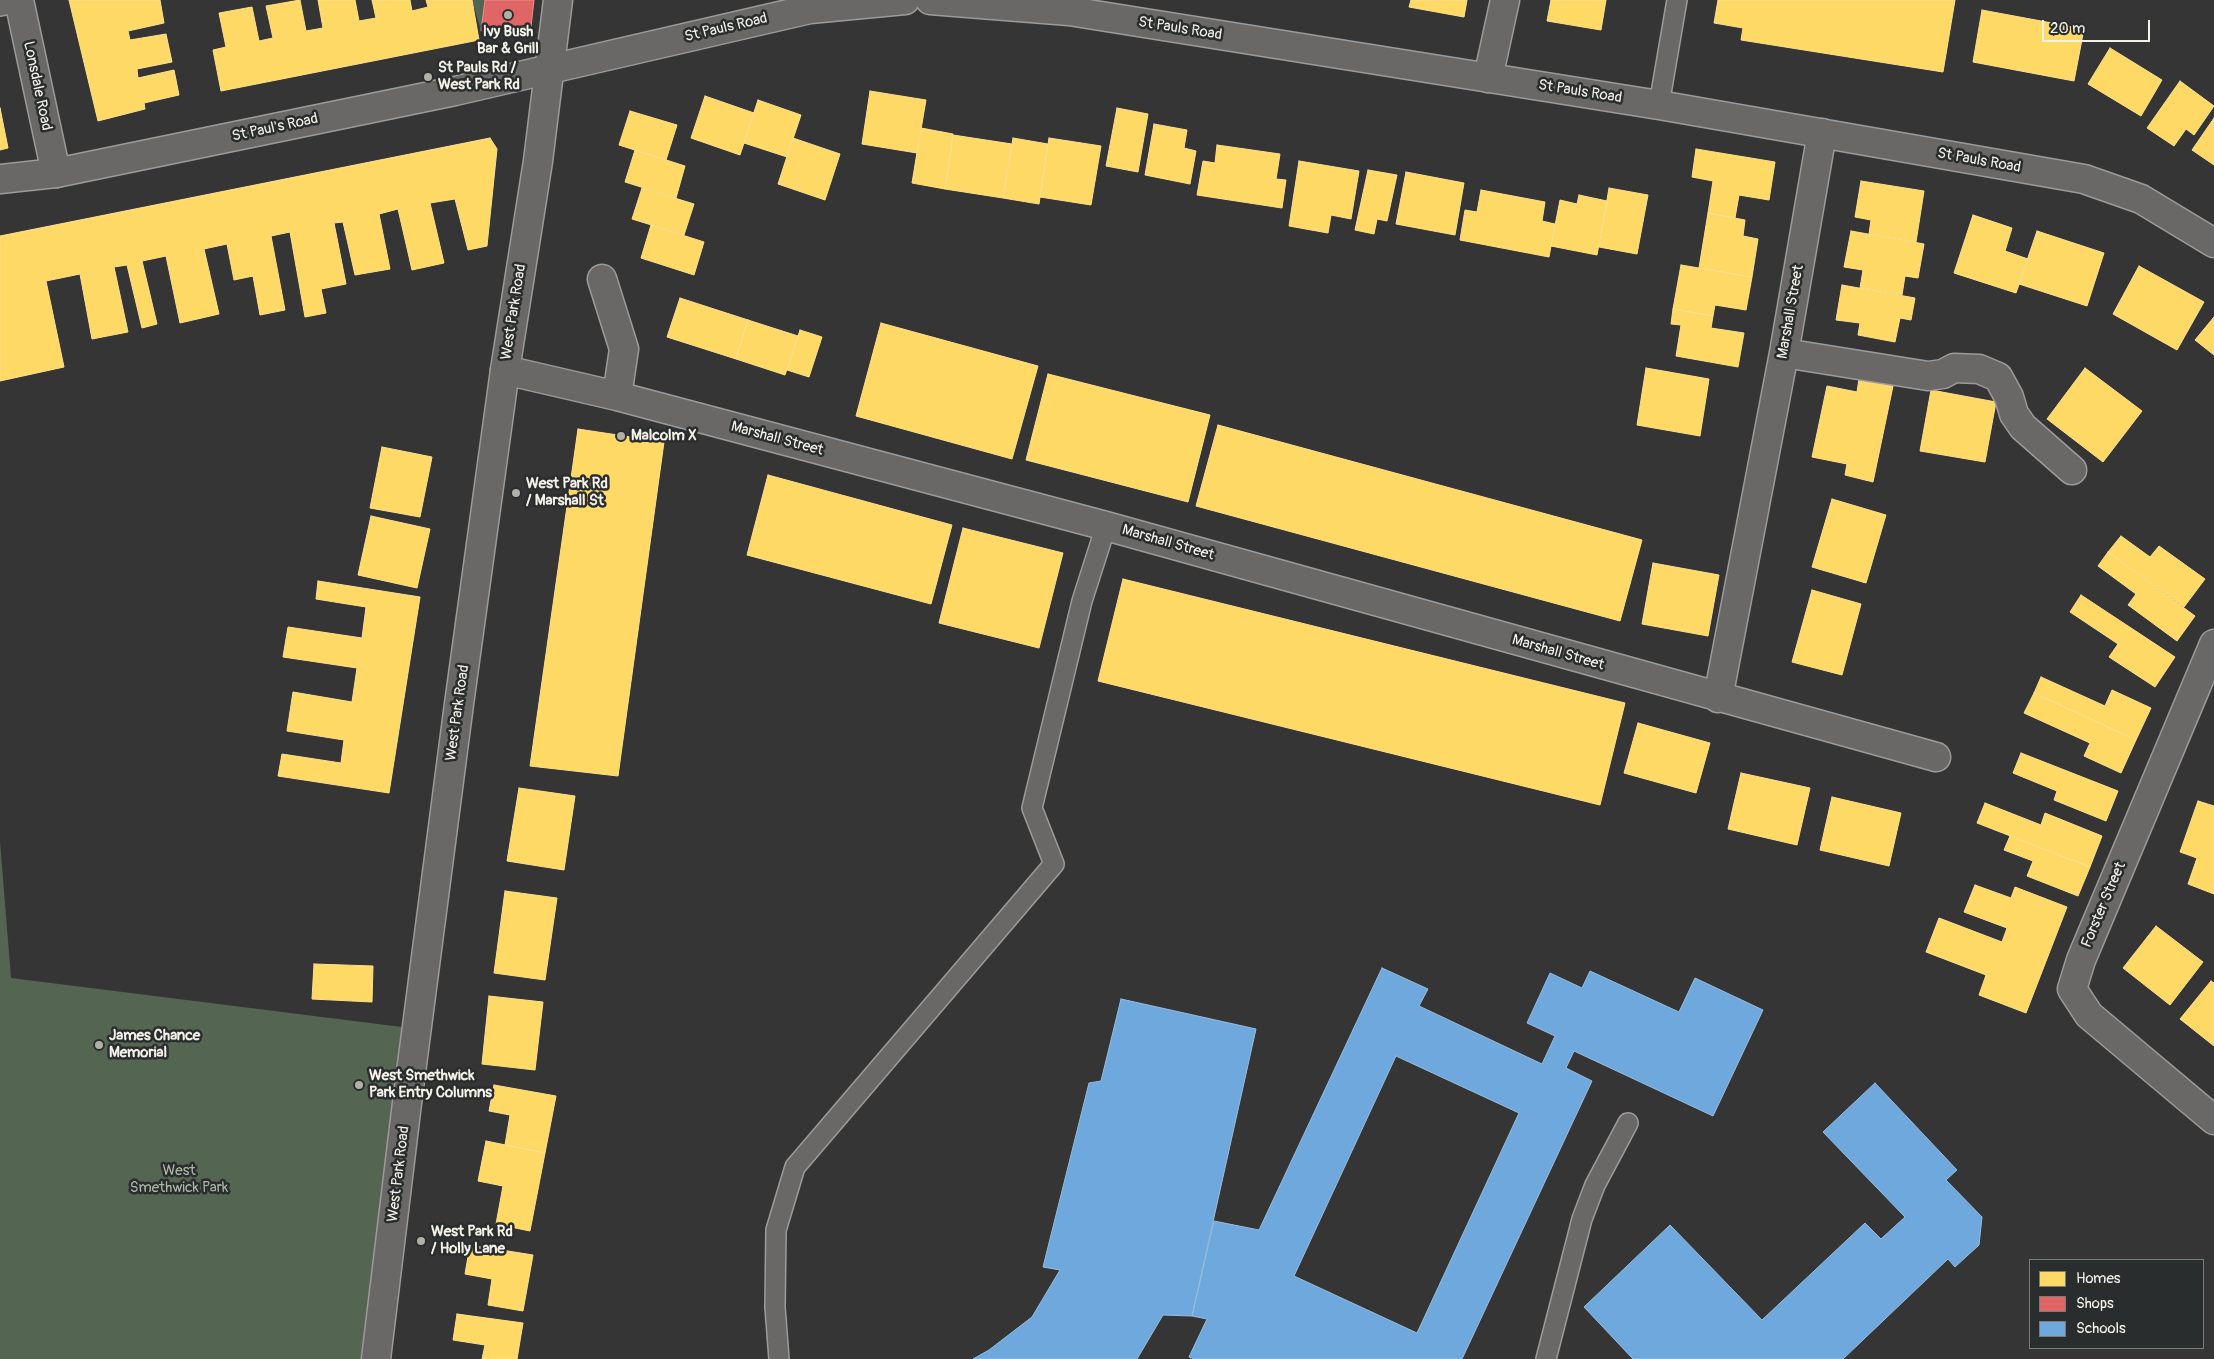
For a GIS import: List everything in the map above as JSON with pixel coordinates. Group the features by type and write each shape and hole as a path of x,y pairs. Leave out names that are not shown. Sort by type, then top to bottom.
{"street":[{"name":"West Park Road","path":"376,1359 415,1044 505,370 536,171 558,0"},
{"name":"St Pauls Road","path":"549,69 810,9 905,0"},
{"name":"St Pauls Road","path":"930,0 1069,11 1659,104 2084,179 2141,199 2214,243"},
{"path":"1488,78 1505,0"},
{"name":"Lonsdale Road","path":"13,3 56,173"},
{"name":"St Paul's Road","path":"0,179 56,173 456,91 549,69"},
{"name":"Marshall Street","path":"1718,698 1784,354 1822,133"},
{"path":"602,279 624,349 617,396"},
{"path":"1784,354 1928,376 1942,374 1954,368 1979,369 1998,377 2009,397 2014,414 2023,427 2072,470"},
{"name":"Marshall Street","path":"505,370 617,396 1106,526 1936,758"},
{"name":"Forster Street","path":"2214,644 2081,960 2072,989 2089,1015 2214,1120"}],"lane":[{"path":"1659,104 1677,0"},
{"path":"778,1359 775,1306 776,1230 795,1167 1054,864 1032,808 1082,601 1106,526"},
{"path":"1546,1359 1582,1219 1595,1185 1628,1123"}],"green space":[{"path":"472,0 485,0 481,31"},
{"name":"West Smethwick Park","path":"0,841 11,978 402,1027 362,1359 0,1359"}],"building: Homes":[{"path":"69,0 160,0 164,23 128,31 130,40 166,34 172,62 137,69 138,78 174,70 179,95 144,103 145,109 98,121"},
{"path":"300,0 306,31 323,28 318,0 355,0 359,21 376,18 372,0 410,0 412,11 428,7 426,0 472,0 479,40 221,91 213,50 226,47 219,13 252,7 259,41 273,38 266,6"},
{"path":"1411,0 1467,0 1464,17 1409,7"},
{"path":"1551,0 1606,0 1601,30 1547,21"},
{"path":"1718,0 1955,0 1943,72 1741,40 1743,28 1714,23"},
{"path":"1982,10 2084,29 2074,81 1973,62"},
{"path":"2110,48 2162,80 2141,116 2088,84"},
{"path":"2180,81 2214,106 2194,135 2186,129 2174,146 2147,128"},
{"path":"870,91 926,100 917,153 862,144"},
{"path":"705,96 754,113 740,155 691,138"},
{"path":"758,100 801,115 787,157 744,143"},
{"path":"0,108 8,148 0,150"},
{"path":"1117,108 1148,114 1138,172 1106,166"},
{"path":"630,111 677,125 666,160 619,145"},
{"path":"2214,118 2214,165 2192,150"},
{"path":"1154,124 1187,130 1184,148 1196,151 1190,184 1145,175"},
{"path":"921,128 953,134 945,189 912,183"},
{"path":"953,135 1012,144 1003,198 945,189"},
{"path":"490,138 497,149 487,246 468,250 455,199 430,203 444,263 412,270 398,209 379,214 390,269 355,275 343,222 334,223 346,284 321,289 326,313 305,317 290,232 271,236 285,310 260,315 253,276 234,280 227,244 204,249 219,314 180,323 166,256 142,261 157,324 142,328 127,265 114,267 128,332 92,339 80,274 46,281 64,367 0,381 0,236"},
{"path":"793,138 840,154 825,200 778,184"},
{"path":"1013,138 1048,144 1039,204 1003,198"},
{"path":"1049,138 1101,146 1091,205 1040,197"},
{"path":"1217,145 1280,154 1276,179 1286,180 1282,208 1197,195 1203,161 1215,163"},
{"path":"1696,149 1775,162 1769,200 1739,195 1735,218 1708,213 1713,181 1692,177"},
{"path":"635,150 685,166 676,198 625,182"},
{"path":"1299,161 1359,171 1351,219 1331,215 1328,233 1289,226"},
{"path":"1368,170 1397,175 1387,221 1377,219 1374,234 1355,230"},
{"path":"1406,172 1464,183 1455,235 1396,224"},
{"path":"1861,181 1924,191 1916,242 1869,234 1871,220 1855,217"},
{"path":"642,188 694,204 684,235 632,219"},
{"path":"1609,188 1648,195 1637,254 1599,247"},
{"path":"1481,190 1545,202 1542,221 1555,224 1549,257 1460,240 1465,210 1477,212"},
{"path":"1579,195 1607,201 1597,255 1551,246 1560,200 1577,204"},
{"path":"1708,213 1745,220 1743,236 1758,239 1752,277 1699,268"},
{"path":"1973,215 2012,228 2005,251 2028,259 2016,293 1954,273"},
{"path":"651,225 704,242 694,275 641,258"},
{"path":"1851,231 1924,244 1918,278 1905,276 1902,295 1860,288 1863,270 1844,267"},
{"path":"2037,231 2104,253 2087,306 2019,284"},
{"path":"1681,265 1752,277 1746,310 1715,305 1713,316 1673,309"},
{"path":"2139,266 2204,302 2177,350 2113,314"},
{"path":"1842,285 1915,298 1911,320 1900,318 1895,342 1858,335 1860,323 1836,320"},
{"path":"680,298 748,320 736,359 667,337"},
{"path":"1673,309 1713,316 1711,328 1744,333 1738,367 1676,356 1681,325 1671,324"},
{"path":"2214,317 2214,355 2195,340"},
{"path":"748,320 798,336 785,375 736,359"},
{"path":"881,323 1038,366 1012,459 856,416"},
{"path":"800,330 822,337 809,377 787,370"},
{"path":"1646,368 1709,379 1700,436 1637,425"},
{"path":"2085,368 2142,411 2103,462 2047,419"},
{"path":"1048,374 1210,415 1188,502 1026,460"},
{"path":"1859,379 1893,386 1873,482 1845,475 1847,464 1812,457 1827,386 1857,392"},
{"path":"1931,390 1996,402 1985,462 1920,451"},
{"path":"1218,425 1642,540 1620,621 1196,506"},
{"path":"578,429 664,442 618,776 530,766"},
{"path":"382,447 432,457 420,517 370,508"},
{"path":"768,475 952,525 931,604 747,555"},
{"path":"1832,499 1886,515 1866,583 1812,567"},
{"path":"371,516 430,529 417,588 358,575"},
{"path":"963,528 1063,553 1039,648 939,623"},
{"path":"2121,536 2150,557 2159,546 2205,579 2184,607 2108,552"},
{"path":"2108,552 2195,616 2177,641 2128,605 2136,594 2098,566"},
{"path":"1653,563 1719,575 1708,636 1642,624"},
{"path":"1123,579 1625,703 1600,805 1098,681"},
{"path":"318,581 420,597 389,793 278,776 282,754 341,763 344,740 287,731 293,692 352,702 357,668 283,657 288,627 362,638 366,607 316,599"},
{"path":"1812,590 1861,604 1842,675 1792,662"},
{"path":"2081,595 2175,657 2155,687 2109,657 2118,644 2070,612"},
{"path":"2041,677 2105,706 2112,690 2151,708 2136,740 2034,693"},
{"path":"2034,693 2136,740 2121,773 2084,756 2090,743 2024,713"},
{"path":"1638,723 1710,743 1696,793 1624,773"},
{"path":"2021,753 2118,791 2106,821 2054,800 2057,791 2013,773"},
{"path":"1741,773 1810,788 1797,845 1728,829"},
{"path":"519,788 575,796 564,870 507,861"},
{"path":"1832,797 1901,813 1889,866 1820,850"},
{"path":"2198,801 2214,806 2214,894 2188,884 2197,858 2180,852"},
{"path":"1985,803 2041,825 2045,813 2102,836 2090,867 1977,823"},
{"path":"2010,836 2090,867 2078,896 2027,876 2033,861 2004,850"},
{"path":"1975,885 2011,898 2015,887 2067,907 2026,1013 1979,995 1986,975 1926,952 1939,918 2002,942 2007,928 1964,912"},
{"path":"505,891 557,898 545,980 494,973"},
{"path":"2156,926 2203,962 2170,1005 2123,968"},
{"path":"314,964 373,966 372,1002 312,999"},
{"path":"2211,981 2214,983 2214,1046 2180,1019"},
{"path":"489,996 543,1002 535,1070 482,1064"},
{"path":"494,1085 556,1096 545,1153 505,1145 510,1115 489,1111"},
{"path":"486,1141 545,1153 530,1231 496,1224 503,1186 478,1181"},
{"path":"470,1245 533,1255 523,1311 488,1305 492,1279 465,1274"},
{"path":"457,1314 523,1323 517,1359 482,1359 485,1345 453,1340"}],"building: Shops":[{"name":"Ivy Bush Bar & Grill","path":"485,0 534,0 530,36 481,31"}],"building: Schools":[{"path":"1382,968 1428,989 1419,1006 1542,1064 1555,1036 1527,1023 1550,973 1582,988 1590,971 1679,1012 1695,978 1763,1010 1713,1116 1574,1051 1566,1068 1592,1081 1462,1359 1194,1359 1189,1357 1207,1319 1192,1316 1214,1221 1259,1230","holes":["1396,1056 1519,1113 1417,1333 1294,1276"]},
{"path":"1121,999 1256,1029 1192,1316 1163,1315 1137,1359 973,1359 989,1350 1032,1317 1060,1270 1043,1267 1089,1083 1101,1081"},
{"path":"1875,1083 1957,1170 1946,1180 1982,1217 1979,1245 1955,1267 1948,1259 1843,1359 1633,1359 1584,1307 1670,1225 1762,1320 1865,1223 1881,1239 1905,1217 1823,1132"}],"place":[{"name":"Ivy Bush Bar & Grill","path":"508,15"},
{"name":"St Pauls Rd / West Park Rd","path":"428,77"},
{"name":"Malcolm X","path":"621,436"},
{"name":"West Park Rd / Marshall St","path":"516,493"},
{"name":"James Chance Memorial","path":"99,1045"},
{"name":"West Smethwick Park Entry Columns","path":"359,1085"},
{"name":"West Park Rd / Holly Lane","path":"421,1241"}]}
